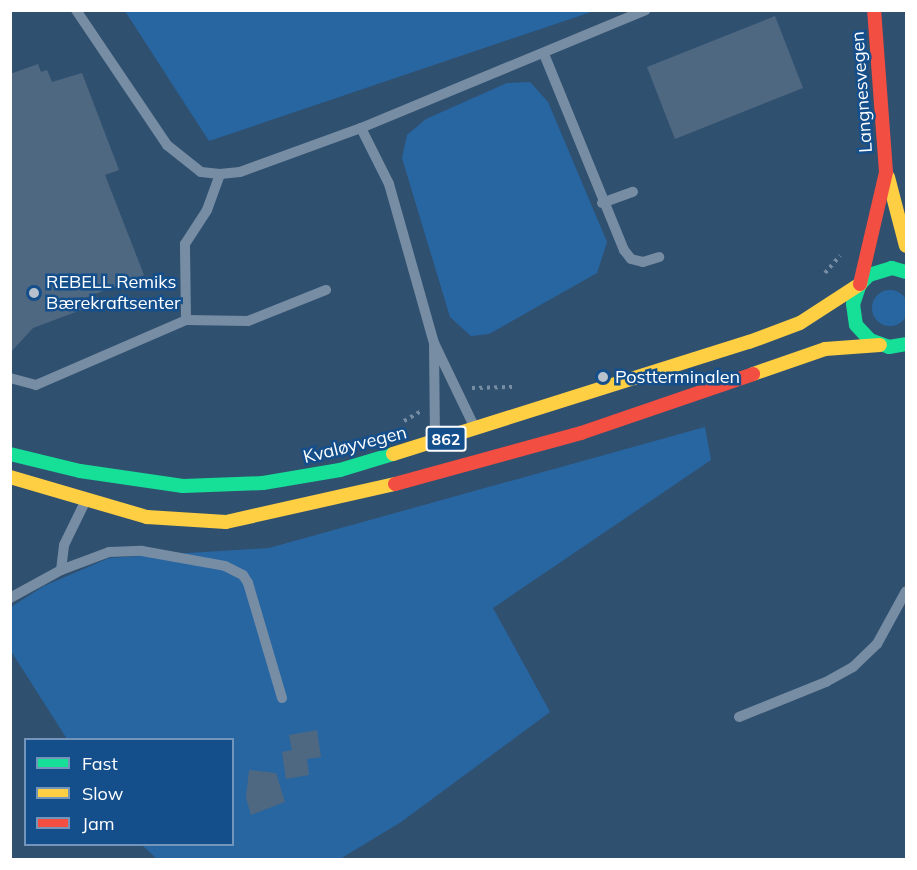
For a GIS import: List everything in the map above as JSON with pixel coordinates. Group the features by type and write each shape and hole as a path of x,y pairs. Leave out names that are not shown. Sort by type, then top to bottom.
{"main road":[{"name":"Langnesvegen","path":"874,10 886,172 906,246"},
{"name":"Langnesvegen","path":"880,345 862,333 853,315 886,172"},
{"name":"862","path":"860,284 880,270 906,272"},
{"name":"Kvaløyvegen","path":"10,454 147,482 223,486 264,483 331,471 444,448 475,429 783,330 860,284"},
{"name":"862","path":"11,477 147,517 226,522 357,495 620,421 713,385 825,349 906,344"}],"lane":[{"path":"76,10 167,145 201,172 220,174 240,172 361,128 646,10"},
{"path":"544,54 602,203 631,258 643,262 659,257"},
{"path":"361,128 389,183 434,343 475,429 466,464 444,448 434,343"},
{"path":"186,320 185,244 207,210 220,174"},
{"path":"602,203 633,192"},
{"path":"10,378 36,385 186,320 248,321 326,290"},
{"path":"60,570 70,527 88,499"},
{"path":"10,598 60,570 88,558 122,550 209,561 235,569 248,583 282,698"},
{"path":"739,717 826,682 853,667 877,644 906,591"}],"path":[{"path":"402,422 419,412"}],"shaded area":[{"path":"125,11 594,11 209,141"},
{"path":"530,82 548,102 607,242 597,273 489,334 471,336 450,317 402,158 407,135 426,119 507,83"},
{"path":"890,290 903,295 908,308 903,321 890,326 877,321 872,308 877,295"},
{"path":"705,427 711,460 493,608 550,712 401,822 340,859 157,859 143,846 234,846 234,738 66,738 11,651 11,607 44,586 109,558 269,548"}],"building":[{"path":"775,16 803,88 675,139 647,67"},
{"path":"38,64 41,72 47,70 52,82 82,73 119,170 105,175 144,275 85,298 89,307 33,328 10,353 10,74"},
{"path":"317,730 321,757 307,759 309,775 286,779 282,752 292,750 289,735"},
{"path":"249,770 276,773 285,802 251,815 246,798"}],"traffic: fast":[{"path":"906,272 892,268 869,275 860,284 853,304 856,325 870,340 889,347 906,344"},
{"path":"10,454 80,471 183,486 263,483 340,470 393,454"}],"traffic: slow":[{"path":"888,177 906,246"},
{"path":"393,454 749,342 800,323 860,284"},
{"path":"753,374 825,349 880,345"},
{"path":"10,477 147,517 226,522 395,484"}],"traffic: jam":[{"path":"860,284 886,172 874,10"},
{"path":"395,484 581,433 753,374"}],"place":[{"name":"REBELL Remiks Bærekraftsenter","path":"34,293"},
{"name":"Postterminalen","path":"603,377"}]}
